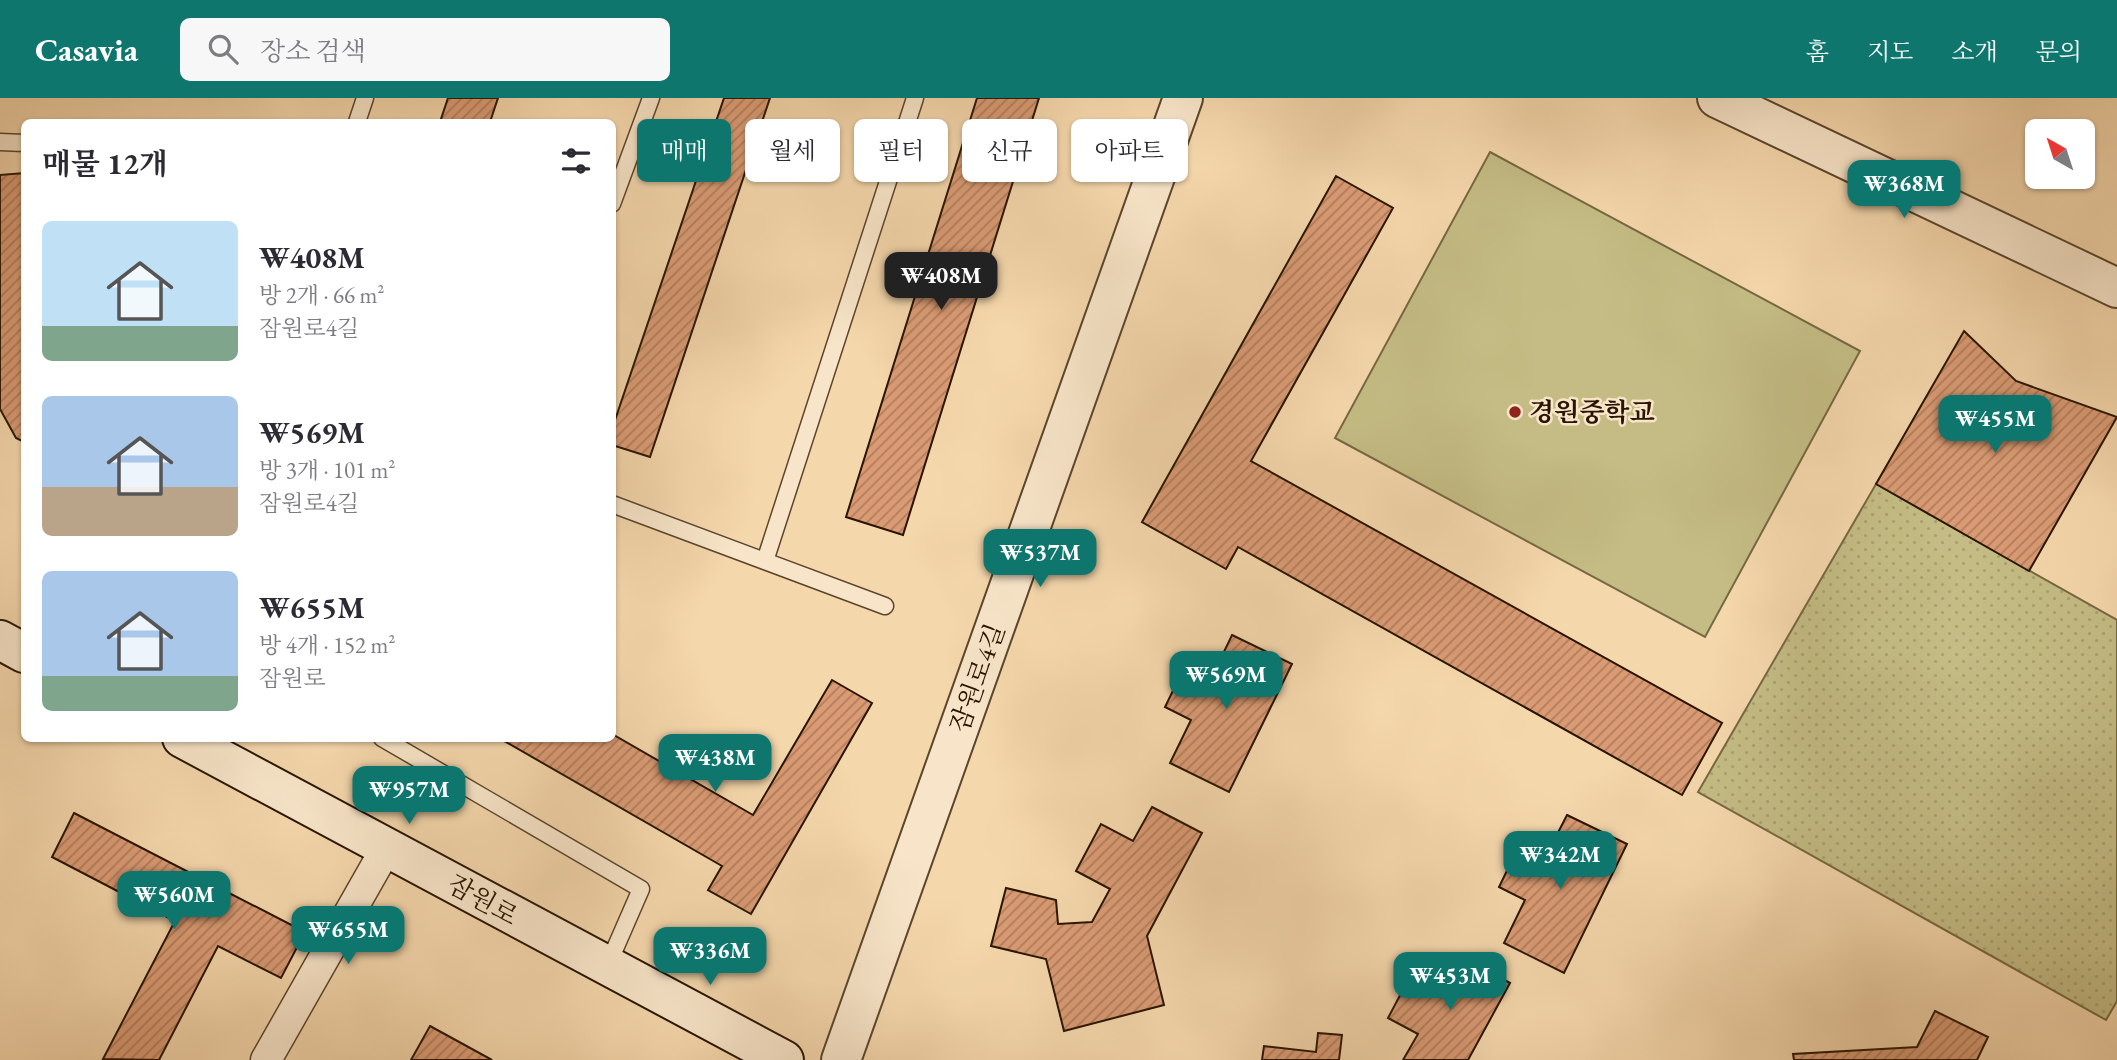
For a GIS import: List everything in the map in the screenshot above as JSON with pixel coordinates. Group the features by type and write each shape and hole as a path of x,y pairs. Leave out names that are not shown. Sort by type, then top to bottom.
{"street":[{"name":"잠원로4길","path":"841,1060 1183,98"},
{"path":"1717,98 2117,288"},
{"path":"0,640 21,651"},
{"name":"잠원로","path":"190,742 784,1060"},
{"path":"265,1060 387,847"}],"lane":[{"path":"358,119 365,98"},
{"path":"616,193 651,98"},
{"path":"765,561 915,98"},
{"path":"0,142 21,143"},
{"path":"616,505 885,606"},
{"path":"389,742 641,889 607,967"}],"shaded area":[{"path":"1490,152 1860,351 1705,637 1335,438"},
{"path":"1876,484 2117,620 2117,1001 2106,1020 1698,792"}],"building":[{"path":"448,98 498,98 491,119 441,119"},
{"path":"724,98 770,98 763,119 745,119 745,173 650,457 616,446 616,417 696,182 731,182 731,119 717,119"},
{"path":"977,98 1039,98 1032,119 970,119"},
{"path":"962,146 962,182 1013,182 903,535 846,517"},
{"path":"21,173 21,440 16,438 0,409 0,175"},
{"path":"1336,176 1393,208 1251,461 1722,723 1682,795 1238,547 1226,569 1142,522"},
{"path":"1964,331 2016,381 2117,417 2029,571 1876,484"},
{"path":"1232,635 1292,664 1229,792 1170,763 1191,720 1165,707 1185,666 1211,679"},
{"path":"832,680 872,703 751,914 708,890 722,866 506,742 616,742 616,736 753,815"},
{"path":"1152,807 1202,833 1147,936 1164,1005 1064,1031 1046,959 991,946 1006,888 1056,900 1058,924 1092,922 1110,889 1076,871 1101,824 1133,841"},
{"path":"74,813 305,932 281,978 218,946 159,1060 103,1059 175,921 52,857"},
{"path":"1567,815 1627,844 1564,973 1504,943 1525,900 1499,887 1519,846 1545,858"},
{"path":"1455,954 1510,983 1468,1060 1403,1060 1418,1034 1388,1018 1407,982 1432,996"},
{"path":"1935,1011 1988,1037 1977,1060 1794,1060 1793,1054 1917,1047"},
{"path":"430,1026 492,1060 411,1060"},
{"path":"1318,1033 1342,1035 1339,1060 1262,1060 1264,1046 1316,1052"}],"place":[{"name":"경원중학교","path":"1515,412"}]}
